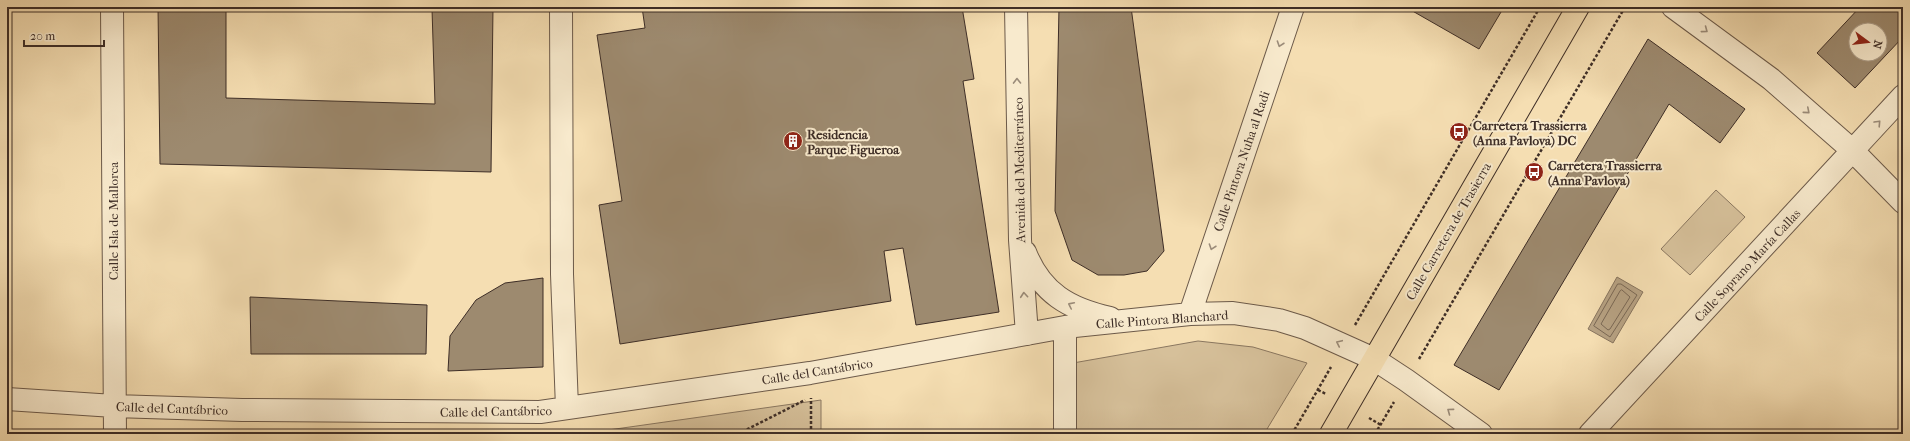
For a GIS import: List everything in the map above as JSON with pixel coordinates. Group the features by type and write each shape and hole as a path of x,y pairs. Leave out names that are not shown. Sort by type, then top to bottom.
{"main road":[{"name":"Calle Carretera de Trasierra","path":"1331,434 1578,7"}],"street":[{"name":"Calle Isla de Mallorca","path":"112,7 115,434"},
{"path":"561,7 562,274 567,408"},
{"name":"Avenida del Mediterráneo","path":"1016,7 1020,240 1027,334"},
{"name":"Calle Pintora Nuha al Radi","path":"1190,314 1293,7"},
{"path":"1673,7 1771,79 1852,150 1903,202"},
{"name":"Calle Soprano María Callas","path":"1590,434 1903,96"},
{"path":"1020,240 1034,273 1055,295 1081,310 1121,321"},
{"name":"Calle Pintora Blanchard","path":"1027,334 1065,327 1190,314 1233,313 1279,320 1304,328 1374,359 1481,434"},
{"path":"1065,327 1065,434"},
{"name":"Calle del Cantábrico","path":"7,399 114,406 441,412 540,412 810,373 1027,334"}],"path":[{"path":"1292,434 1540,7"},
{"path":"1375,434 1625,7"},
{"path":"738,434 811,398 811,434"}],"shaded area":[{"path":"1716,190 1745,217 1690,275 1661,249"},
{"path":"1198,341 1253,347 1307,363 1264,434 1072,434 1073,363"},
{"path":"821,400 821,434 580,434"}],"water":[{"path":"1617,277 1643,292 1613,343 1588,329"}],"building":[{"path":"158,7 226,7 226,98 435,104 432,9 493,7 491,172 160,164"},
{"name":"Residencia Parque Figueroa","path":"642,7 962,7 974,79 963,81 999,312 916,325 903,248 884,251 891,301 620,344 599,205 622,201 597,35 645,28"},
{"path":"1059,7 1131,7 1164,251 1147,271 1124,275 1098,275 1072,260 1055,211"},
{"path":"1410,7 1504,7 1479,49 1409,9"},
{"path":"1860,7 1903,7 1903,37 1888,53 1888,22 1848,22 1848,62 1879,62 1855,88 1817,53"},
{"path":"1648,39 1745,109 1720,143 1669,104 1499,390 1454,365"},
{"path":"543,278 543,367 448,371 450,336 476,300 505,283"},
{"path":"250,297 427,305 426,354 251,354"}],"place":[{"name":"Carretera Trassierra (Anna Pavlova) DC","path":"1459,132"},
{"name":"Residencia Parque Figueroa","path":"793,141"},
{"name":"Carretera Trassierra (Anna Pavlova)","path":"1534,172"}]}
